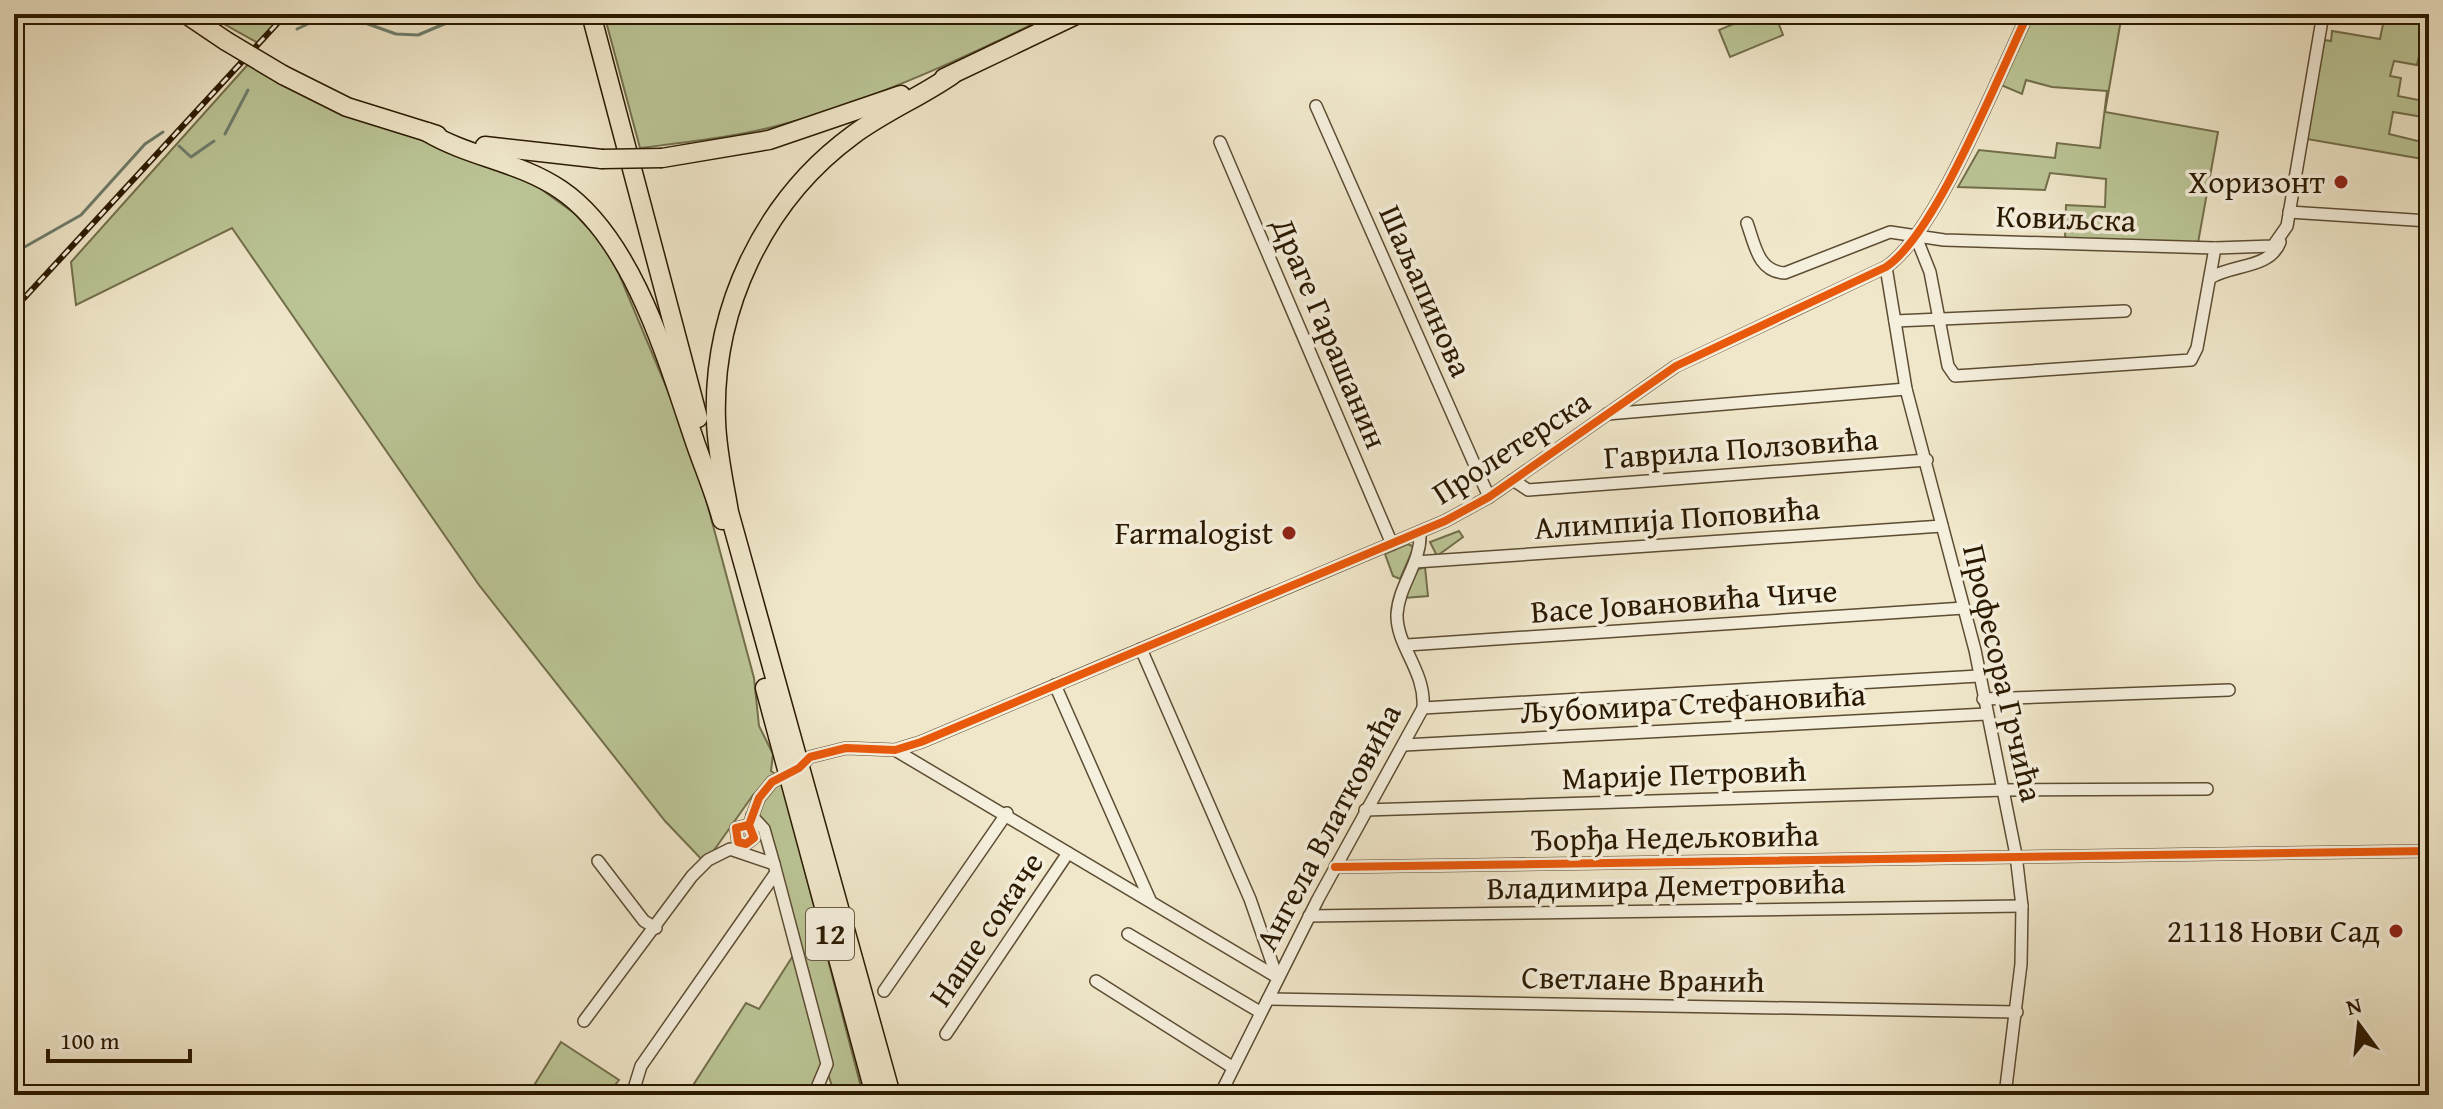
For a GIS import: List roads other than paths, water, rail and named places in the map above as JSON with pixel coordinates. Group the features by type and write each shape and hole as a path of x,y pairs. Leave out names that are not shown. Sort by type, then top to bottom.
{"main road":[{"path":"186,14 294,81 347,107 491,148 602,159 662,158 769,140 952,75"},
{"path":"591,14 725,513"},
{"path":"725,513 717,434 718,367 738,286 759,240 795,189 837,147 871,122 952,75 1078,14"},
{"path":"427,132 450,146 539,177 572,198 606,234 625,266 672,376 725,513"},
{"name":"12","path":"725,513 875,1095"},
{"name":"12","path":"792,770 891,1095"}],"street":[{"name":"Пролетерска","path":"792,770 810,757 825,752 878,748 895,750 1420,532 1489,497 1676,366 1901,258 1934,207 2028,14"},
{"path":"2210,278 2272,256 2281,239 2289,212 2323,14"},
{"name":"Шаљапинова","path":"1316,106 1489,497"},
{"name":"Драге Гарашанин","path":"1220,142 1392,544"},
{"path":"2289,212 2429,221"},
{"name":"Ковиљска","path":"1747,223 1763,265 1773,273 1785,273 1890,232 1916,237 2215,248 2259,248 2273,246 2281,239"},
{"path":"1916,237 1930,272 1948,366 1955,376 2184,363 2194,356 2215,248"},
{"name":"Професора Грчића","path":"1886,267 1906,389 1964,608 2005,790 2016,855 2022,906 2017,1012 2005,1095"},
{"path":"1895,321 2125,311"},
{"path":"1607,414 1906,389"},
{"name":"Гаврила Ползовића","path":"1513,480 1528,490 1927,460"},
{"name":"Алимпија Поповића","path":"1415,562 1942,526"},
{"name":"Ангела Влатковића","path":"1220,1095 1277,977 1423,708 1421,682 1397,615 1400,593 1415,562 1420,532"},
{"name":"Васе Јовановића Чиче","path":"1407,645 1964,608"},
{"path":"1141,649 1250,899 1277,977"},
{"path":"1423,708 1979,676"},
{"path":"1055,685 1151,901"},
{"path":"1983,699 2229,690"},
{"name":"Љубомира Стефановића","path":"1404,745 1986,714"},
{"path":"895,750 1007,813 1068,853 1277,977"},
{"path":"734,846 736,828 750,820 765,790 792,770"},
{"name":"Марије Петровић","path":"1365,810 2005,790 2207,789"},
{"path":"884,991 1007,813"},
{"path":"750,820 764,829 827,1064 814,1095"},
{"path":"734,846 775,869"},
{"path":"584,1021 692,876 708,860 734,846"},
{"name":"Ђорђа Недељковића","path":"1335,867 2429,851"},
{"name":"Наше сокаче","path":"946,1034 1068,853"},
{"path":"598,861 644,921 656,928"},
{"path":"632,1095 641,1066 775,869"},
{"name":"Владимира Деметровића","path":"1309,916 2022,906"},
{"path":"1128,934 1260,1012"},
{"path":"1096,981 1232,1067"},
{"name":"Светлане Вранић","path":"1268,999 2017,1012"}],"waterway":[{"path":"297,29 325,16 354,19 396,34 418,35 468,14"},
{"path":"225,134 248,90"},
{"path":"14,253 81,215 145,144 163,132"},
{"path":"179,146 191,157 214,141"}],"railway":[{"path":"14,309 286,14"}],"place":[{"name":"Хоризонт","path":"2341,182"},
{"name":"Farmalogist","path":"1289,533"},
{"name":"21118 Нови Сад","path":"2396,931"}]}
